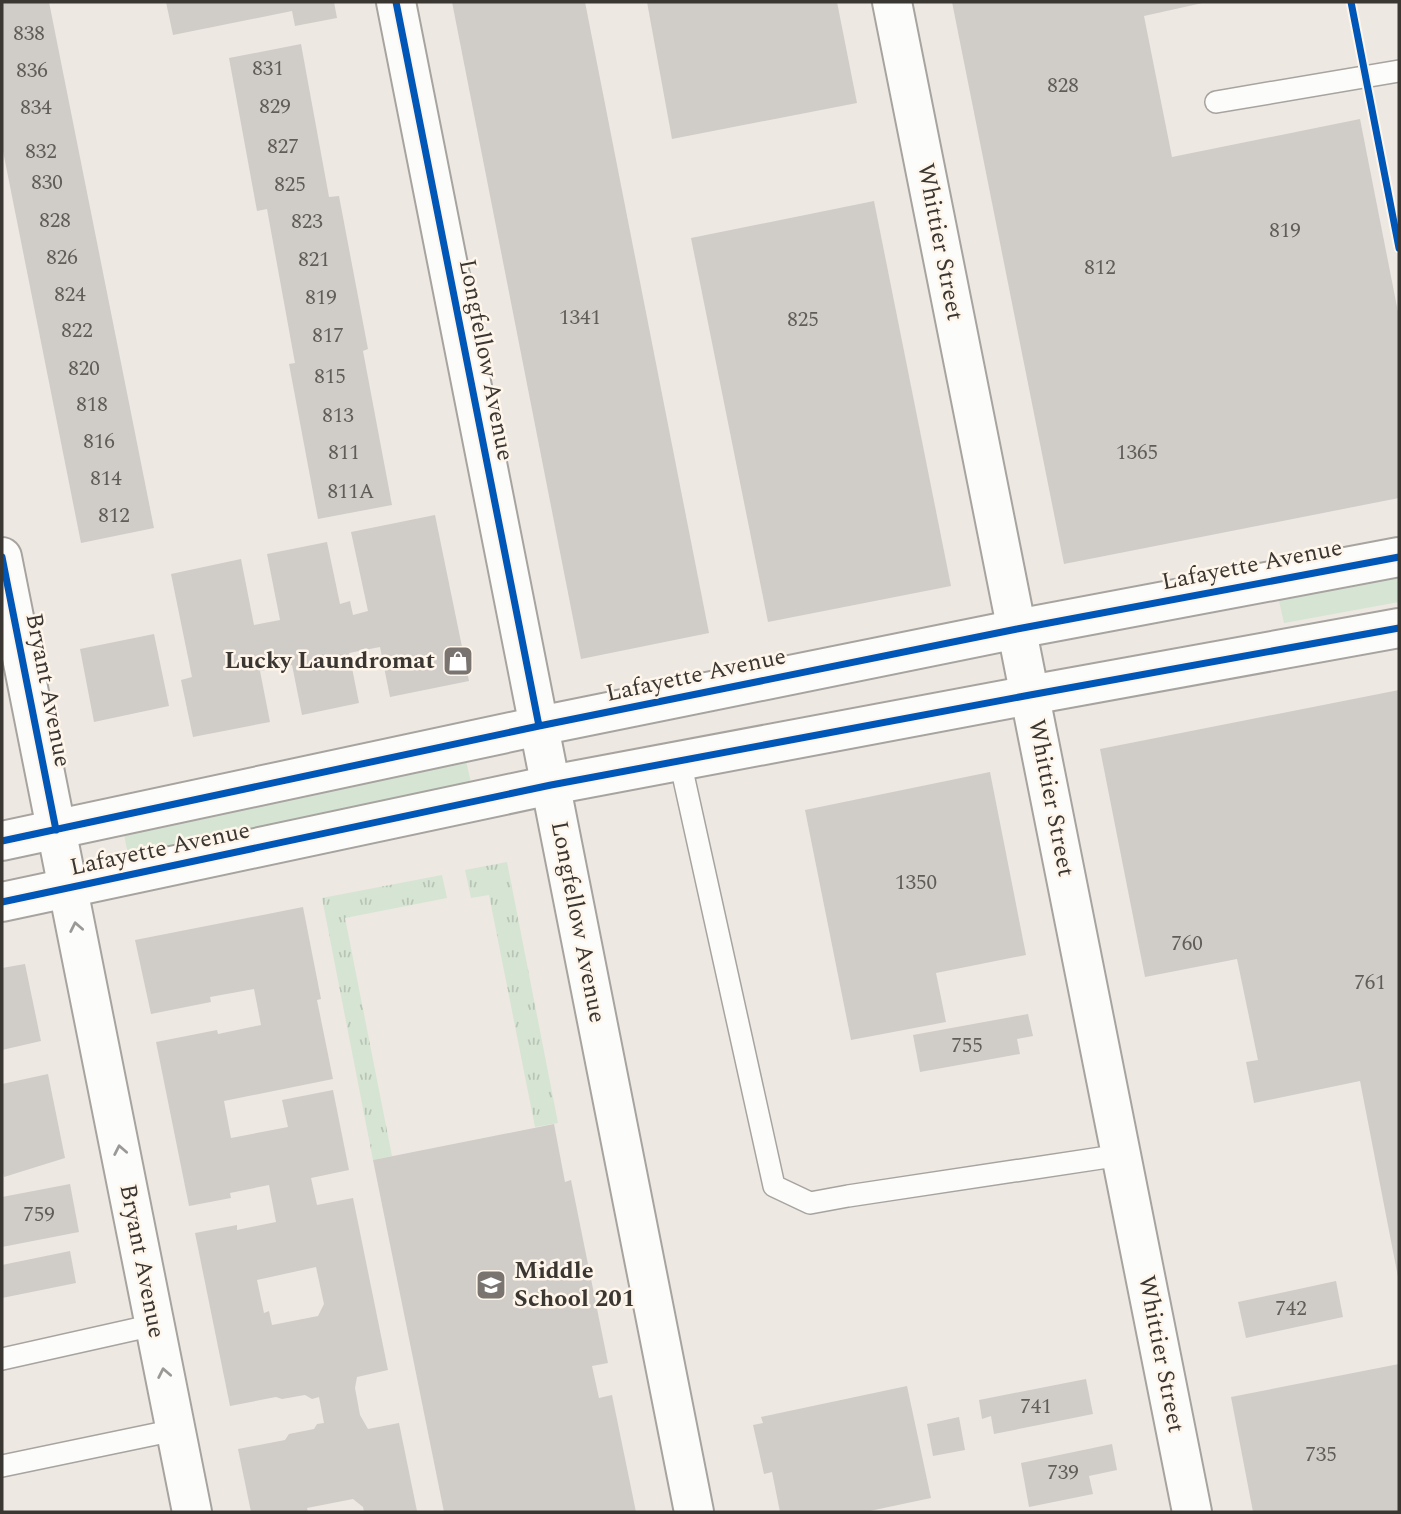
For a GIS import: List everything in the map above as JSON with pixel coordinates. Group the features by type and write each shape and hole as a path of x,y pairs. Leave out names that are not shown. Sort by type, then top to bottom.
{"street":[{"name":"Longfellow Avenue","path":"396,2 694,1512"},
{"name":"Whittier Street","path":"892,2 1192,1512"},
{"name":"Bryant Avenue","path":"2,557 192,1512"},
{"name":"Lafayette Avenue","path":"2,841 539,726 1017,629 1399,557"},
{"name":"Lafayette Avenue","path":"2,902 551,786 1399,628"}],"lane":[{"path":"1216,102 1399,71"},
{"path":"680,761 774,1186 810,1203 1121,1155"},
{"path":"2,1359 154,1325"},
{"path":"2,1466 175,1430"}],"green space":[{"path":"1399,575 1399,602 1284,623 1279,601 1281,599"},
{"path":"466,761 472,787 128,854 123,830"},
{"path":"507,862 558,1123 535,1127 489,895 471,898 465,870"},
{"path":"442,875 447,898 345,918 392,1156 373,1160 322,898"}],"building":[{"path":"2,2 49,2 154,528 81,543 2,146"},
{"path":"166,2 334,2 337,18 295,26 292,11 173,35"},
{"path":"452,2 585,2 709,633 581,659"},
{"path":"647,2 837,2 857,103 672,139"},
{"path":"952,2 1207,2 1144,16 1172,157 1360,119 1399,317 1399,498 1064,564"},
{"path":"301,44 329,197 339,196 368,349 363,351 392,505 318,519 289,364 295,363 267,209 257,211 229,58"},
{"path":"874,201 951,586 768,622 691,238"},
{"path":"435,515 469,681 390,697 380,647 349,653 359,703 302,715 292,665 260,671 270,722 193,737 181,680 192,677 171,574 241,559 254,625 280,620 267,554 327,542 340,604 350,601 353,615 368,611 351,532"},
{"path":"154,634 169,706 94,722 80,649"},
{"path":"1399,690 1398,1277 1360,1081 1254,1103 1246,1062 1258,1060 1237,959 1145,977 1100,749"},
{"path":"990,772 1026,955 936,973 946,1022 851,1040 805,810"},
{"path":"303,907 321,999 317,1000 333,1079 224,1101 231,1138 288,1127 282,1100 333,1090 349,1170 311,1178 317,1205 353,1198 388,1370 357,1377 355,1388 360,1415 368,1429 399,1423 417,1511 364,1512 363,1507 353,1499 307,1508 308,1512 251,1512 238,1449 285,1440 289,1434 314,1429 317,1424 324,1423 319,1397 276,1397 230,1406 195,1233 237,1225 237,1230 276,1222 269,1185 230,1193 231,1198 189,1206 156,1042 261,1025 254,989 210,997 211,1002 151,1014 135,940","holes":["316,1267 324,1304 318,1316 272,1325 269,1311 264,1313 257,1280"]},
{"path":"25,964 41,1041 2,1050 2,968"},
{"path":"1028,1014 1033,1036 1017,1039 1020,1054 920,1072 913,1035"},
{"path":"48,1074 65,1158 4,1177 2,1084"},
{"path":"554,1124 565,1182 571,1180 608,1363 592,1366 599,1398 612,1395 636,1512 444,1512 373,1160"},
{"path":"70,1184 79,1232 2,1247 2,1197"},
{"path":"70,1251 76,1283 2,1298 2,1265"},
{"path":"1336,1281 1343,1317 1246,1338 1238,1302"},
{"path":"1399,1364 1399,1512 1253,1512 1231,1397"},
{"path":"1086,1379 1093,1414 994,1434 991,1416 982,1419 979,1400"},
{"path":"907,1386 931,1498 865,1512 780,1512 772,1472 764,1474 753,1425 763,1423 761,1417"},
{"path":"959,1417 965,1450 933,1456 927,1424"},
{"path":"1112,1444 1117,1470 1089,1476 1093,1494 1029,1507 1021,1463"}],"cycle path":[{"path":"396,2 539,726"},
{"path":"1351,2 1399,248"},
{"path":"2,557 56,830"},
{"path":"2,841 539,726 1017,629 1399,557"},
{"path":"2,902 551,785 1399,628"}],"place":[{"name":"Lucky Laundromat","path":"458,661"},
{"name":"Middle School 201","path":"491,1285"}]}
